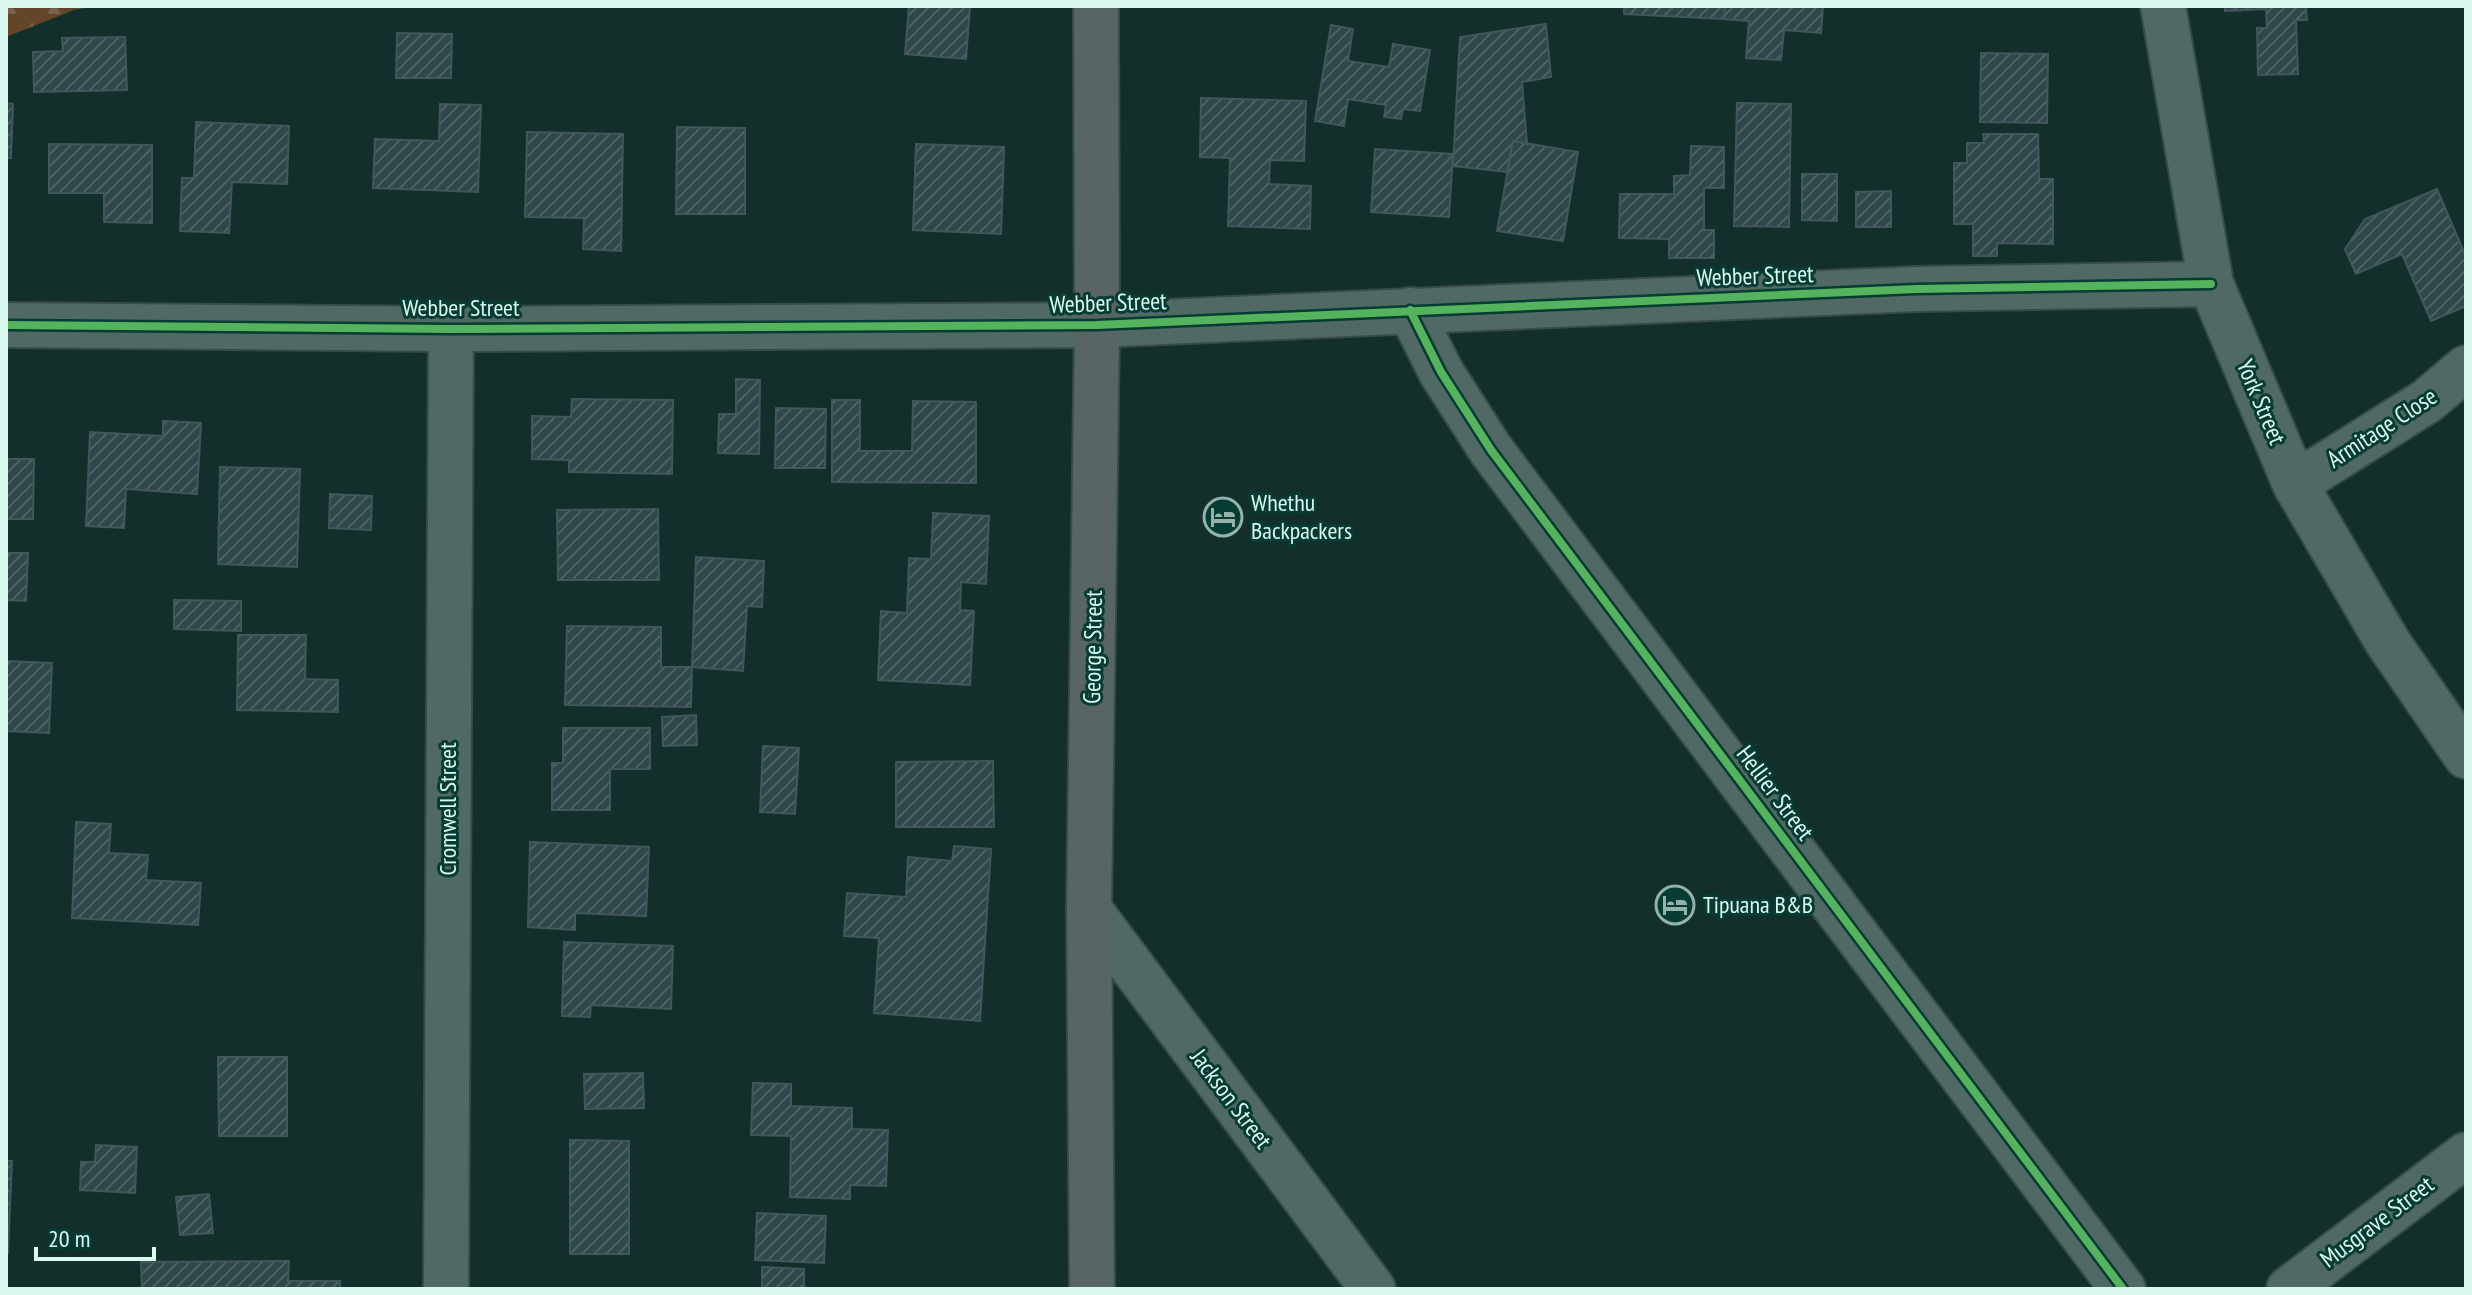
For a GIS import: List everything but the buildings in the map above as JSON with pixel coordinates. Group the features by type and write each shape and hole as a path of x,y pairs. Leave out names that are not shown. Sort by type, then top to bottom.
{"main road":[{"name":"George Street","path":"1092,1289 1089,909 1097,325 1096,6"}],"street":[{"name":"York Street","path":"2163,6 2211,284 2295,484 2387,641 2466,756"},
{"name":"Webber Street","path":"6,325 451,329 1097,325 1916,289 2211,284"},
{"name":"Hellier Street","path":"1410,310 1441,372 1491,450 2123,1289"},
{"name":"Cromwell Street","path":"446,1289 451,329"},
{"name":"Armitage Close","path":"2295,484 2427,401 2466,368"},
{"name":"Jackson Street","path":"1089,909 1373,1289"},
{"name":"Musgrave Street","path":"2289,1289 2466,1155"}],"green space":[{"path":"6,6 97,6 74,10 6,37"}],"cycle path":[{"path":"6,325 451,329 1097,325 1916,289 2211,284"},
{"path":"1410,310 1441,372 1491,450 2123,1289"}],"place":[{"name":"Whethu Backpackers","path":"1223,517"},
{"name":"Tipuana B&B","path":"1675,905"}]}
